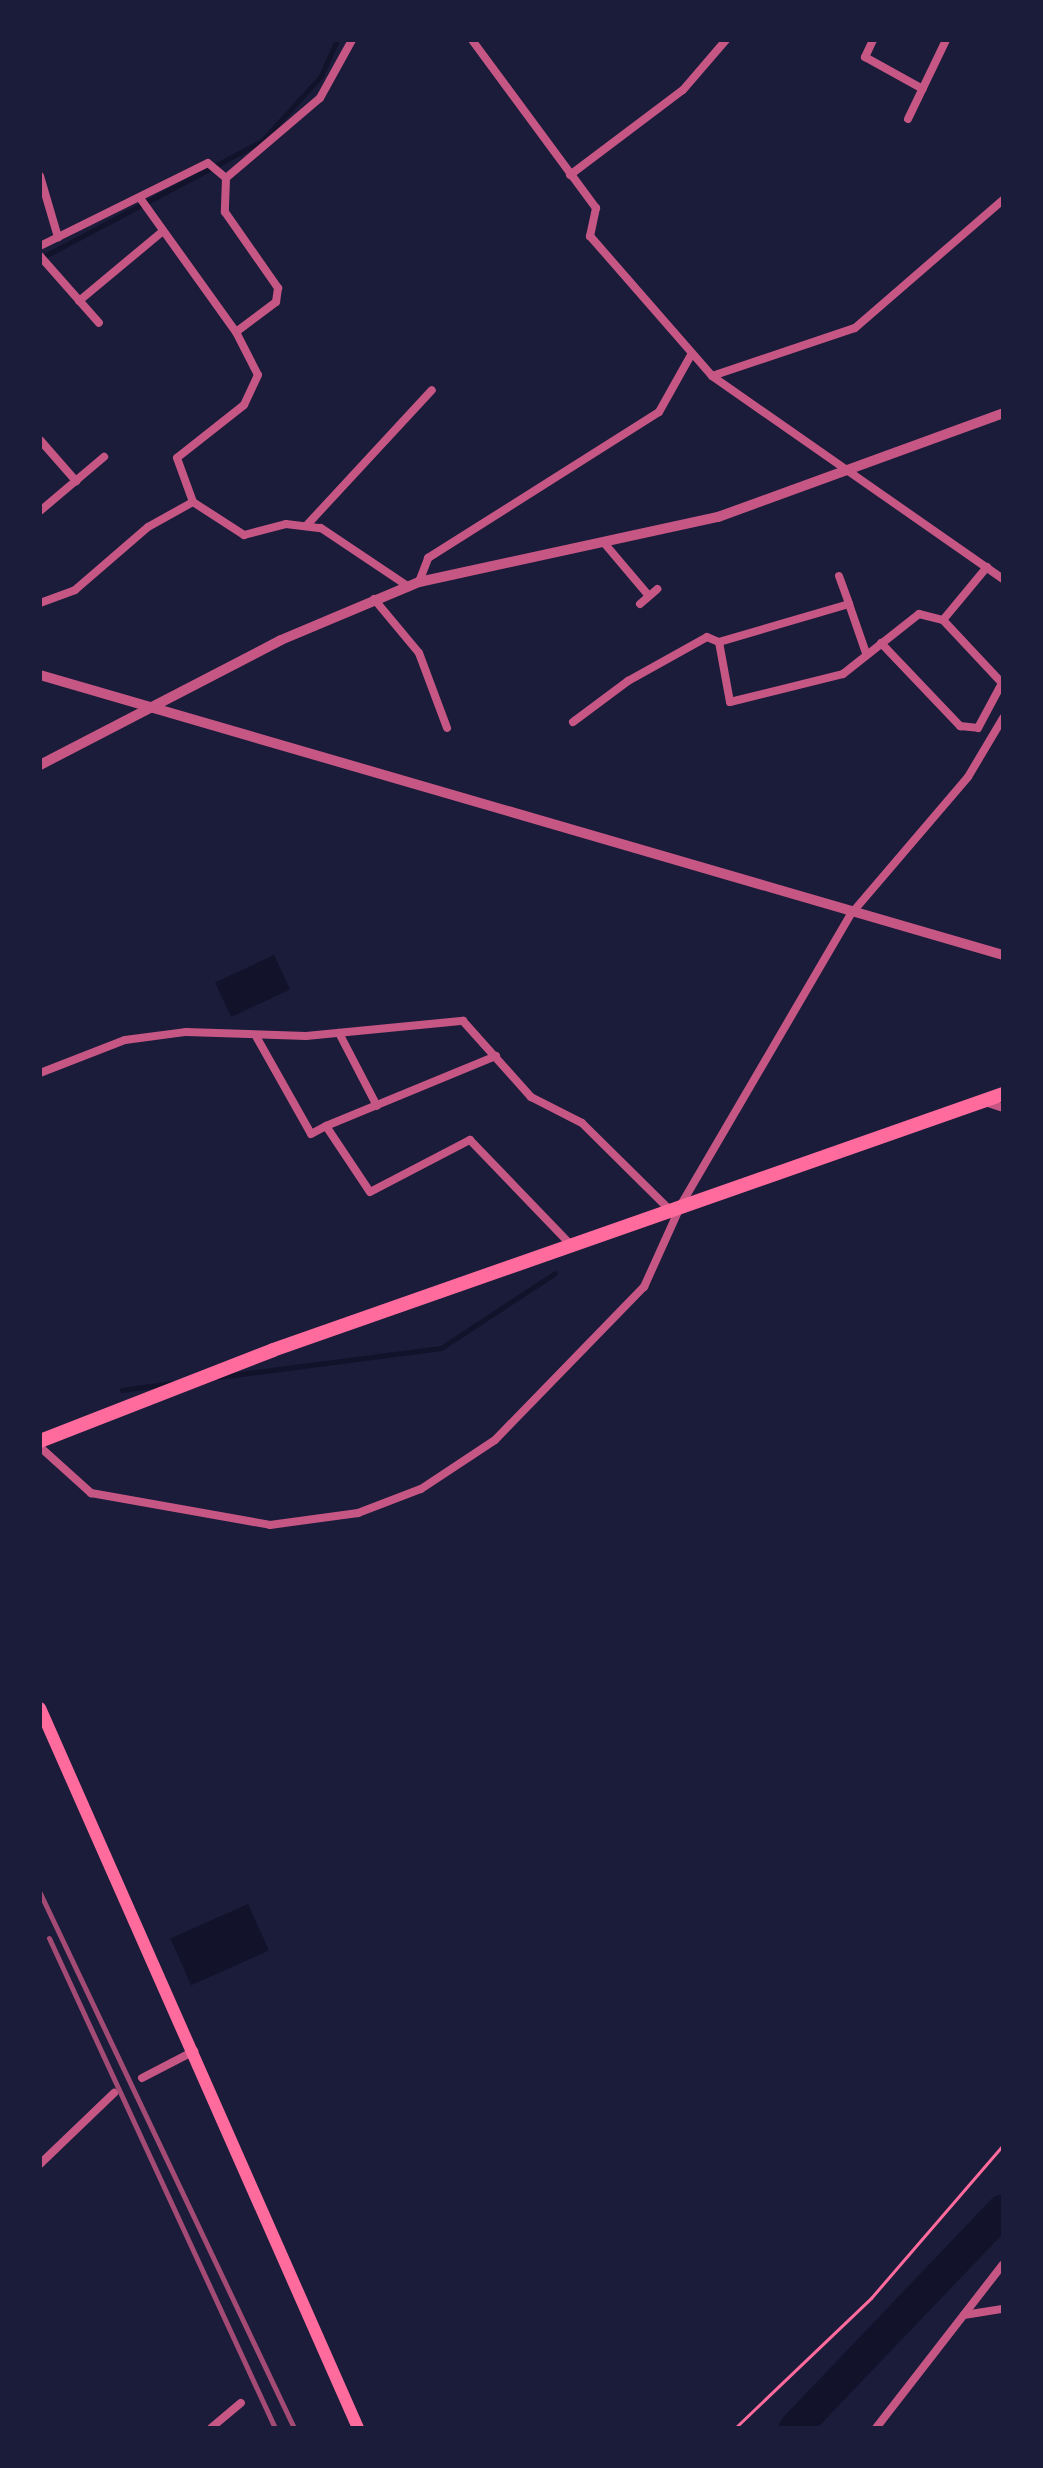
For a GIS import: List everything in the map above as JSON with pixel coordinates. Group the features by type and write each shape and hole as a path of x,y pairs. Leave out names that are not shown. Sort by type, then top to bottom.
{"highway":[{"path":"40,1441 224,1369 675,1206 1003,1094"}],"main road":[{"path":"40,1708 358,2428"}],"street":[{"path":"40,246 219,172 320,98 352,40"},
{"path":"472,40 596,208 590,236 691,355 712,376 846,473 1003,579"},
{"path":"570,175 683,90 726,40"},
{"path":"873,40 865,57 923,89"},
{"path":"908,119 946,40"},
{"path":"219,172 225,212 278,288 276,302 236,332"},
{"path":"40,176 58,237"},
{"path":"712,376 855,328 1003,200"},
{"path":"144,204 236,332 258,383 244,405 177,458 193,502 244,535 306,526 321,528 414,584"},
{"path":"79,301 163,231"},
{"path":"40,256 99,323"},
{"path":"414,584 428,558 659,412 691,355"},
{"path":"306,526 432,390"},
{"path":"40,765 147,707 374,599 414,584 718,517 846,473 1003,413"},
{"path":"40,440 76,481"},
{"path":"40,511 104,457"},
{"path":"40,603 75,590 148,527 193,502"},
{"path":"605,544 649,596"},
{"path":"943,620 987,567"},
{"path":"839,576 866,653"},
{"path":"640,604 657,589"},
{"path":"374,599 419,653 447,728"},
{"path":"573,722 707,637 719,642 849,604"},
{"path":"719,642 730,702 843,674 866,653 919,614 943,620 1002,683 978,728 960,726 881,643"},
{"path":"40,675 851,914 1003,955"},
{"path":"40,1447 91,1493 152,1508 270,1525 358,1513 421,1489 506,1429 644,1287 675,1206 851,914 968,777 1003,718"},
{"path":"40,1073 125,1040 186,1032 339,1033 463,1021 531,1097 582,1123 642,1183 675,1206"},
{"path":"339,1033 377,1106"},
{"path":"257,1038 311,1134 496,1056"},
{"path":"982,1101 1003,1108"},
{"path":"326,1126 370,1192 470,1140 576,1243"},
{"path":"142,2078 194,2051"},
{"path":"40,2164 114,2093"},
{"path":"876,2428 1003,2264"},
{"path":"964,2315 1003,2309"},
{"path":"211,2428 241,2403"}],"path":[{"path":"735,2428 871,2298 1003,2145"}],"shaded area":[{"path":"274,955 290,989 231,1017 215,982"},
{"path":"248,1904 269,1951 191,1985 170,1939"}],"waterway":[{"path":"41,258 262,141 321,76 337,40"},
{"path":"218,1377 441,1348 555,1273"},
{"path":"122,1390 173,1383"},
{"path":"795,2428 1003,2210"}],"railway":[{"path":"40,1893 294,2428"},
{"path":"49,1938 275,2428"}]}
